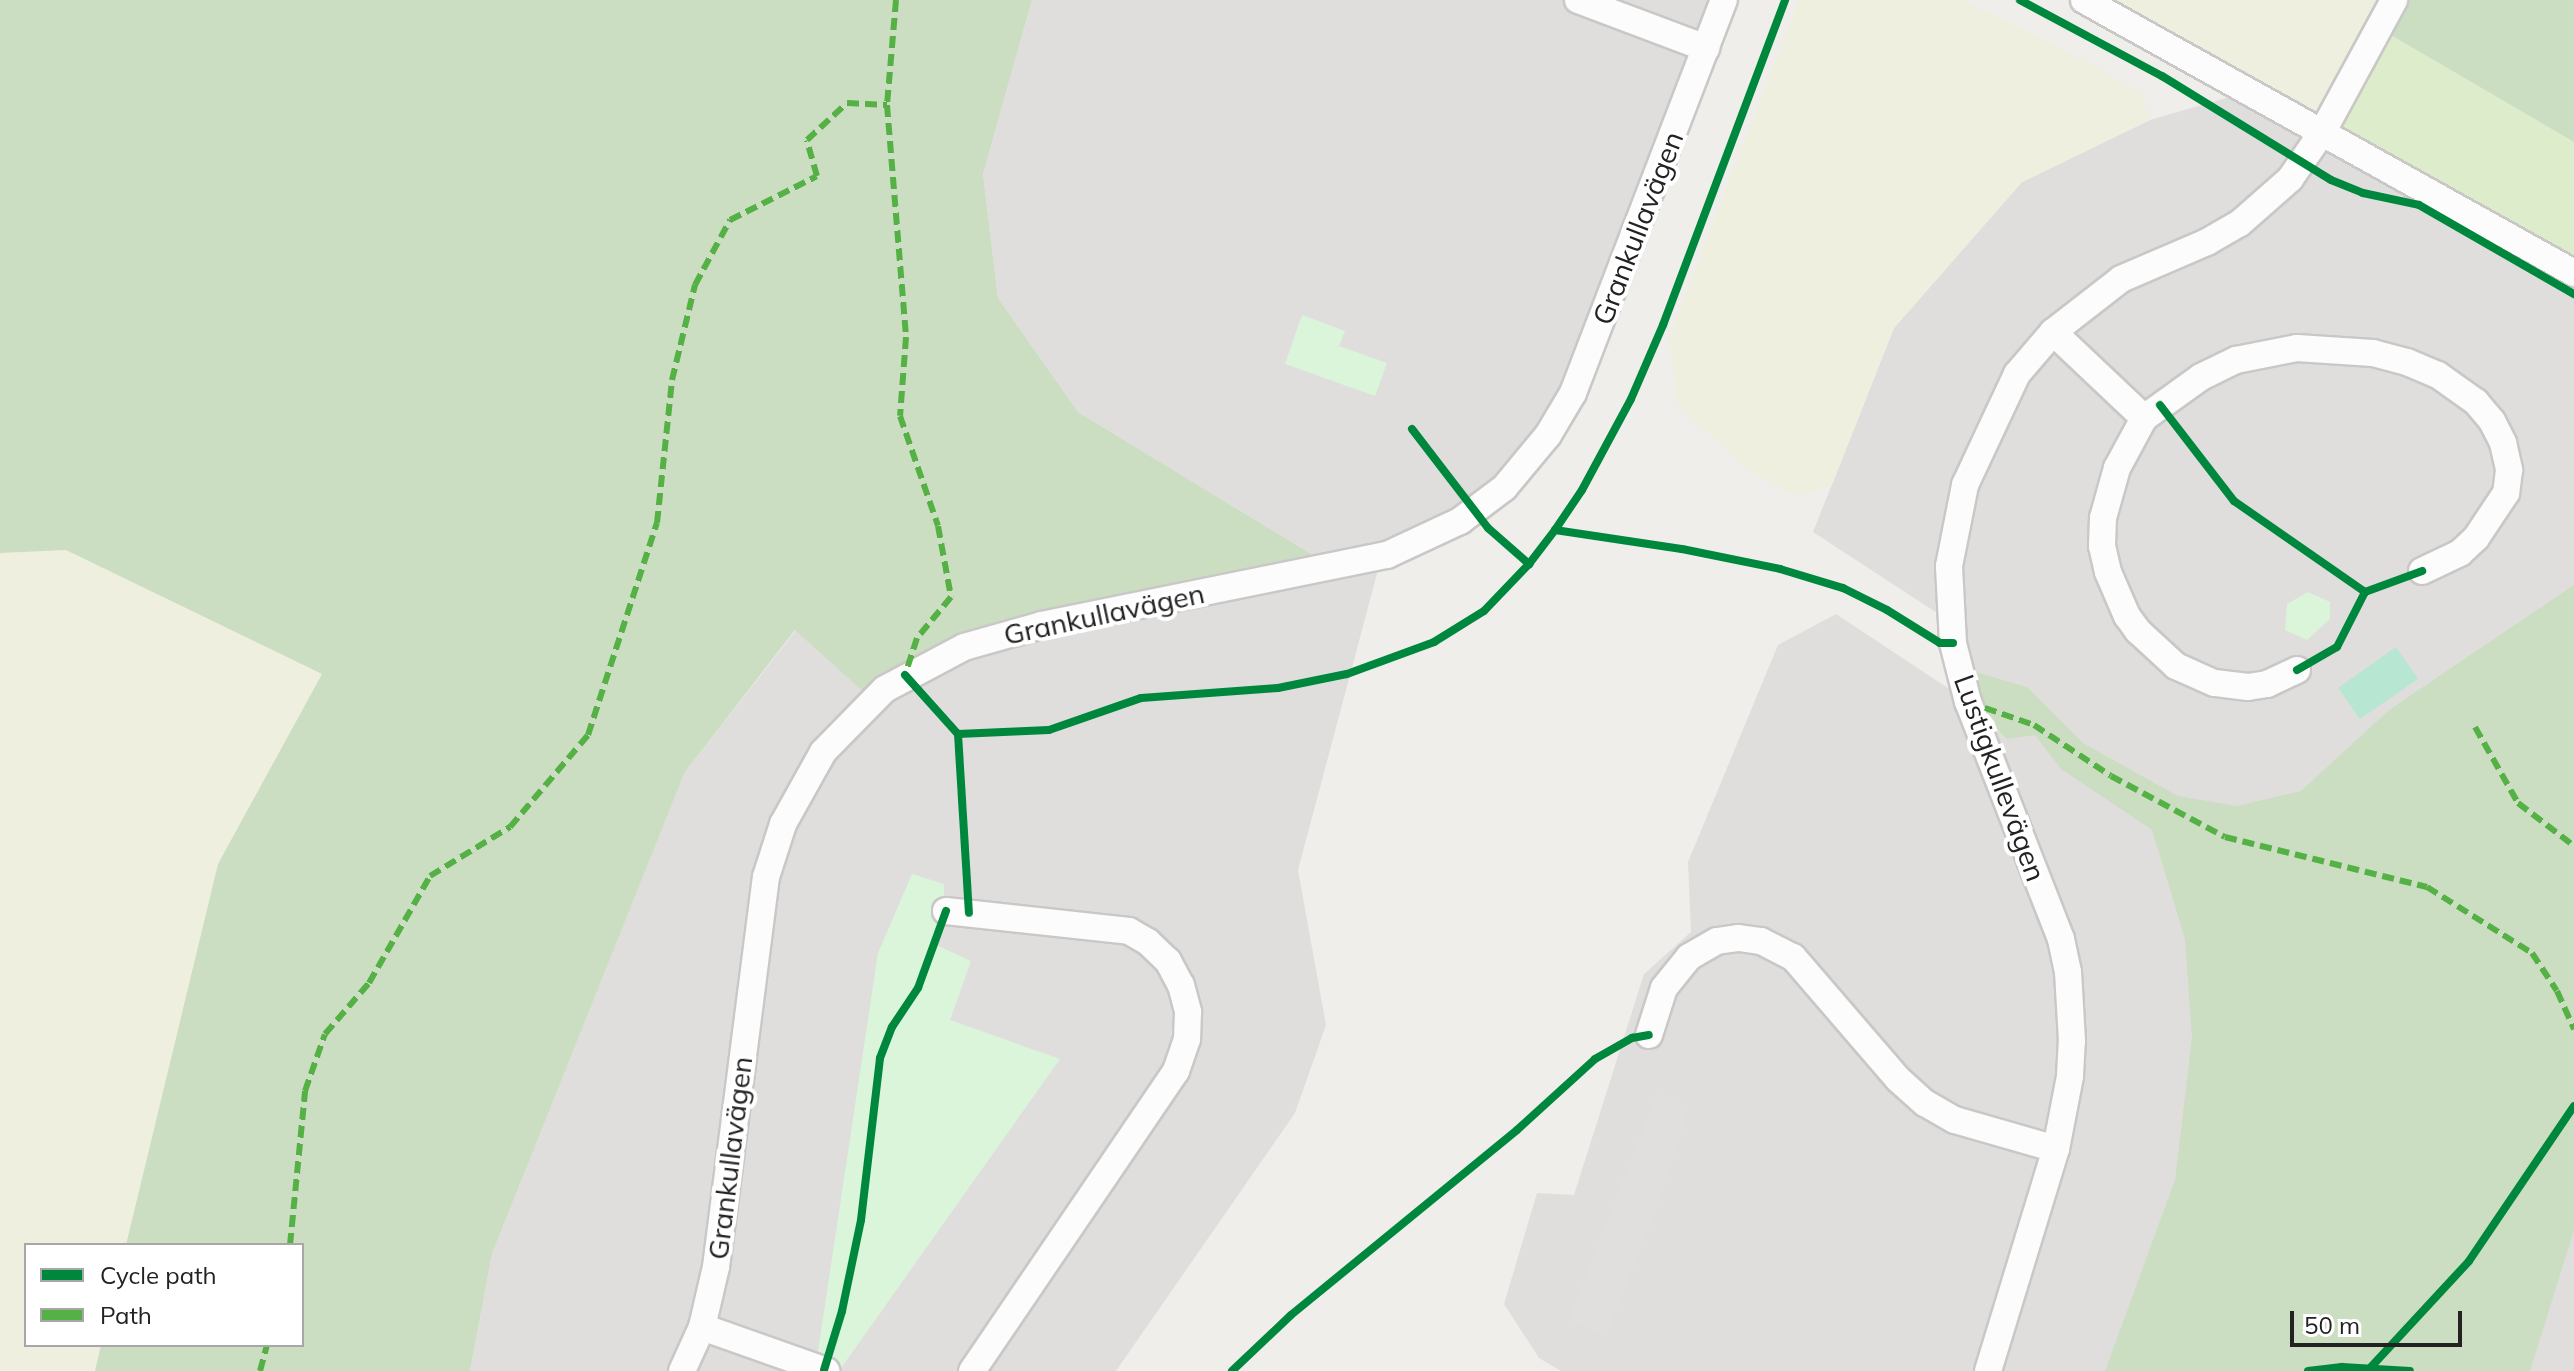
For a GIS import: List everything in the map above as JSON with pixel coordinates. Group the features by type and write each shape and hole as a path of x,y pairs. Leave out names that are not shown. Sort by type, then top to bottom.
{"street":[{"path":"1578,0 1706,48"},
{"name":"Grankullavägen","path":"682,1371 702,1327 716,1267 766,877 783,824 823,752 885,689 964,647 1042,625 1387,555 1436,534 1475,511 1528,463 1573,393 1724,0"},
{"path":"2084,0 2574,273"},
{"name":"Lustigkullevägen","path":"1988,1371 2056,1149 2070,1076 2068,972 2061,939 1968,702 1956,656 1949,608 1954,526 1965,485 2017,374 2053,332 2121,279 2207,242 2257,211 2290,179 2323,131 2394,0"},
{"path":"2053,332 2144,418"},
{"path":"2297,670 2267,684 2248,687 2214,683 2176,666 2138,631 2127,616 2108,572 2102,546 2103,518 2117,468 2144,418 2201,377 2236,360 2297,348 2373,353 2438,375 2476,402 2492,421 2503,443 2509,470 2506,493 2476,538 2460,553 2422,571"},
{"path":"946,911 1129,931 1148,942 1168,961 1181,985 1188,1012 1187,1039 1176,1071 972,1371"},
{"path":"1649,1035 1664,988 1689,957 1717,941 1739,938 1761,941 1793,957 1898,1079 1925,1103 1955,1120 2056,1149"},
{"path":"702,1327 826,1371"}],"shaded area":[{"path":"1032,0 1720,0 1574,392 1465,519 1378,570 1298,870 1326,1025 1295,1113 1116,1371 470,1371 492,1254 685,772 796,630 970,655 1163,605 1340,572 1078,412 998,298 983,174"},
{"path":"2250,91 2574,282 2574,1371 1561,1371 1539,1358 1504,1304 1537,1193 1574,1195 1644,974 1691,932 1688,862 1778,645 1836,614 1969,702 1954,624 1813,532 1894,328 2022,182 2150,120"},
{"path":"1658,1092 1688,1109 1660,1199 1606,1336 1569,1320"}],"green space":[{"path":"0,0 1032,0 983,174 998,298 1078,412 1342,573 1163,605 970,655 876,703 795,630 685,772 492,1254 470,1371 95,1371 101,1347 304,1347 304,1243 126,1243 218,864 322,674 66,550 0,553"},
{"path":"1799,0 1961,0 2022,28 2141,92 2150,120 2022,182 1894,328 1832,485 1795,496 1745,467 1677,404 1669,337"},
{"path":"2085,0 2387,0 2323,130"},
{"path":"2387,0 2574,0 2574,142 2377,27"},
{"path":"2377,27 2574,142 2574,285 2323,130"},
{"path":"1302,315 1345,331 1339,346 1387,363 1375,396 1285,364"},
{"path":"66,550 322,673 218,864 126,1243 24,1243 24,1347 101,1347 95,1371 0,1371 0,553"},
{"path":"2574,585 2574,1230 2530,1371 2105,1371 2175,1180 2192,1038 2185,939 2152,830 2061,769 2035,735 2007,739 1971,703 1958,667 2027,687 2083,743 2178,796 2237,806 2301,791 2389,710"},
{"path":"2308,592 2330,602 2330,619 2307,640 2285,630 2287,604"},
{"path":"2396,647 2418,679 2360,719 2338,688"},
{"path":"912,874 944,884 944,909 932,943 971,961 950,1020 1060,1059 839,1371 815,1371 878,953"}],"marked path":[{"path":"896,0 887,105 906,337 900,416 938,526 951,597 917,638 905,675 909,680"},
{"path":"290,1243 305,1091 325,1034 369,983 430,876 510,827 588,735 657,523 672,380 695,285 730,220 817,176 807,140 847,103 887,105"},
{"path":"1968,702 2034,725 2111,776 2225,837 2427,887 2532,953 2557,991 2574,1029"},
{"path":"2475,727 2518,803 2574,846"},
{"path":"260,1371 266,1347"}],"cycle path":[{"path":"958,734 1049,730 1141,698 1278,688 1347,674 1434,642 1484,611 1529,564 1555,530 1582,490 1631,399 1663,325 1785,0"},
{"path":"2020,0 2162,76 2331,180 2363,193 2419,205 2574,294"},
{"path":"2160,405 2234,501 2365,592"},
{"path":"1412,429 1488,528 1529,564"},
{"path":"1555,530 1682,549 1780,569 1843,588 1887,610 1940,643 1953,643"},
{"path":"2297,670 2337,647 2365,592 2422,571"},
{"path":"905,675 958,734 969,913"},
{"path":"824,1370 842,1311 861,1220 880,1058 892,1027 918,988 946,911"},
{"path":"1232,1371 1291,1315 1517,1130 1595,1059 1632,1038 1649,1035"},
{"path":"2371,1367 2469,1261 2574,1106"},
{"path":"2308,1371 2342,1367 2410,1371"}]}
